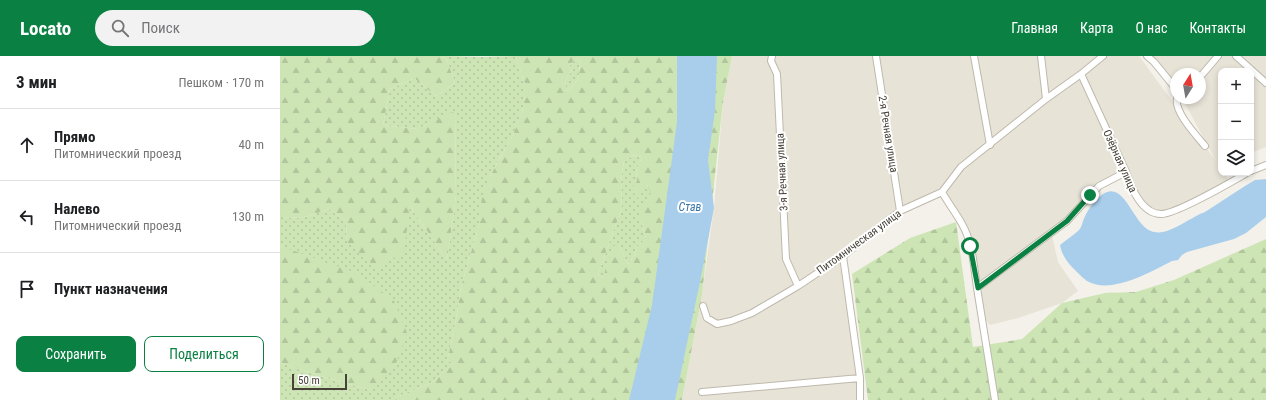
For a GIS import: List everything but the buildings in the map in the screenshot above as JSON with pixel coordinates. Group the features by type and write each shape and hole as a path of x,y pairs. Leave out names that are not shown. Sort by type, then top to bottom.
{"street":[{"name":"3-я Речная улица","path":"772,56 771,61 777,74 786,259 798,286"},
{"name":"2-я Речная улица","path":"876,56 900,211"},
{"path":"974,56 990,145"},
{"path":"1041,56 1046,99"},
{"name":"Питомническая улица","path":"703,306 707,318 717,324 731,321 752,313 798,286 843,256 900,211 942,192 962,167 1046,99 1103,56"},
{"path":"1146,56 1154,62 1170,82"},
{"path":"1206,70 1218,56"},
{"path":"1236,56 1266,83"},
{"name":"Озёрная улица","path":"1081,74 1126,172 1130,185 1138,200 1150,211 1161,214 1187,205 1242,176"},
{"path":"1176,104 1178,111 1204,146"},
{"path":"1254,170 1266,165"},
{"path":"978,288 1067,221 1099,186 1126,172"},
{"path":"942,192 963,224 970,246 995,400"},
{"path":"843,256 860,378 860,400"},
{"path":"702,392 860,378"}],"shaded area":[{"path":"732,56 1139,56 1170,98 1170,104 1174,104 1216,161 1185,104 1206,104 1206,68 1170,68 1170,82 1147,56 1266,56 1266,147 1254,152 1254,68 1218,68 1218,176 1226,176 1230,183 1161,214 1138,200 1126,172 1112,178 1081,206 1052,236 1058,262 1078,291 1062,303 1018,318 990,325 982,316 970,245 942,192 900,211 843,256 860,400 682,400 702,295 714,208 723,102"}],"green space":[{"path":"280,56 442,56 447,60 455,83 436,96 414,78 390,89 383,125 417,129 455,111 456,196 447,260 410,206 404,251 378,269 347,242 346,221 329,209 302,218 280,217"},
{"path":"442,56 515,56 525,84 525,96 522,112 513,135 490,176 481,204 481,218 461,287 447,362 455,362 431,383 399,396 395,400 280,400 280,363 371,390 287,249 280,246 280,217 302,218 329,209 346,221 347,242 410,206 447,260 456,196 455,112 417,129 383,125 390,89 414,78 436,96 455,83 447,60"},
{"path":"515,56 732,56 723,102 702,295 682,400 395,400 399,396 431,383 455,362 447,362 461,287 481,218 481,204 484,187 513,135 522,112 525,96 525,84","holes":["579,59 577,80 567,91 565,82 572,70 569,64","634,155 642,157 636,171 637,181 631,190 639,199 646,184 651,193 641,206 641,220 646,239 636,248 635,255 628,264 619,246 613,246 603,278 598,274 622,208 621,181 624,161"]},
{"path":"579,59 577,80 567,91 565,82 572,70 569,64"},
{"path":"634,155 642,157 636,171 637,181 646,184 651,193 641,220 646,239 636,248 635,255 628,264 619,246 603,278 598,274 622,208 621,181 624,161"},
{"path":"956,222 973,347 1022,339 1062,303 1105,293 1136,292 1174,280 1266,239 1266,400 868,400 852,274 910,238"},
{"path":"280,246 357,273 394,301 407,333 396,363 371,390 280,363"}],"water":[{"name":"Став","path":"677,56 717,56 715,111 708,160 714,208 675,400 629,400 652,305 677,122"},
{"path":"1266,179 1266,217 1246,233 1234,239 1187,252 1178,260 1172,261 1142,276 1119,284 1097,285 1087,281 1069,264 1061,249 1060,245 1080,229 1086,214 1093,203 1103,194 1111,191 1117,193 1123,198 1145,227 1151,231 1164,232 1205,212 1255,180"}],"route":[{"path":"970,246 978,288 1067,221 1090,195"}]}
